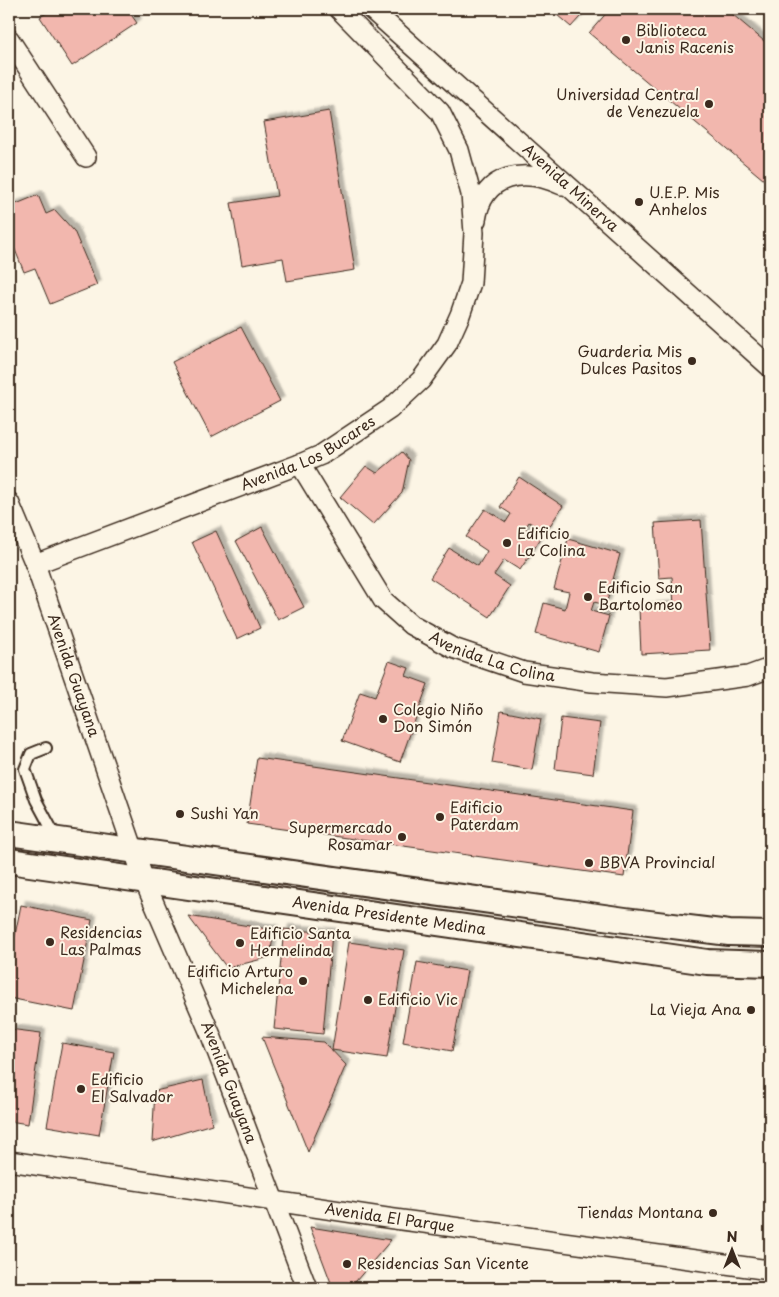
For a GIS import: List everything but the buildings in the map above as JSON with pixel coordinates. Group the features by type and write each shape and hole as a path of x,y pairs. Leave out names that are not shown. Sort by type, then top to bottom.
{"street":[{"name":"Avenida Los Bucares","path":"339,9 440,112 459,150 470,194 474,233"},
{"name":"Avenida Minerva","path":"371,9 770,367"},
{"path":"9,39 86,157"},
{"name":"Avenida Los Bucares","path":"34,564 300,464 321,454 390,409 421,380 447,344 460,315 470,283 477,212 482,198 490,187 515,176 528,175 554,181 570,188"},
{"name":"Avenida La Colina","path":"300,464 383,600 411,625 453,648 524,672 592,682 648,686 667,687 748,676 770,668"},
{"name":"Avenida Guayana","path":"9,502 34,564 144,880 210,1033 307,1288"},
{"name":"Avenida Presidente Medina","path":"9,833 625,920 729,933 770,934"},
{"name":"Avenida Presidente Medina","path":"9,860 707,962 770,964"},
{"name":"Avenida El Parque","path":"9,1161 275,1202 770,1270"}],"lane":[{"path":"46,748 31,754 25,769 36,800 58,840"}],"place":[{"name":"Biblioteca Janis Racenis","path":"626,40"},
{"name":"Universidad Central de Venezuela","path":"709,104"},
{"name":"U.E.P. Mis Anhelos","path":"639,202"},
{"name":"Guarderia Mis Dulces Pasitos","path":"692,361"},
{"name":"Edificio La Colina","path":"507,543"},
{"name":"Edificio San Bartolomeo","path":"588,597"},
{"name":"Colegio Niño Don Simón","path":"383,719"},
{"name":"Sushi Yan","path":"180,814"},
{"name":"Edificio Paterdam","path":"440,817"},
{"name":"Supermercado Rosamar","path":"402,837"},
{"name":"BBVA Provincial","path":"589,863"},
{"name":"Residencias Las Palmas","path":"50,942"},
{"name":"Edificio Santa Hermelinda","path":"240,943"},
{"name":"Edificio Arturo Michelena","path":"303,981"},
{"name":"Edificio Vic","path":"368,1000"},
{"name":"La Vieja Ana","path":"751,1010"},
{"name":"Edificio El Salvador","path":"81,1089"},
{"name":"Tiendas Montana","path":"713,1213"},
{"name":"Residencias San Vicente","path":"347,1264"}]}
